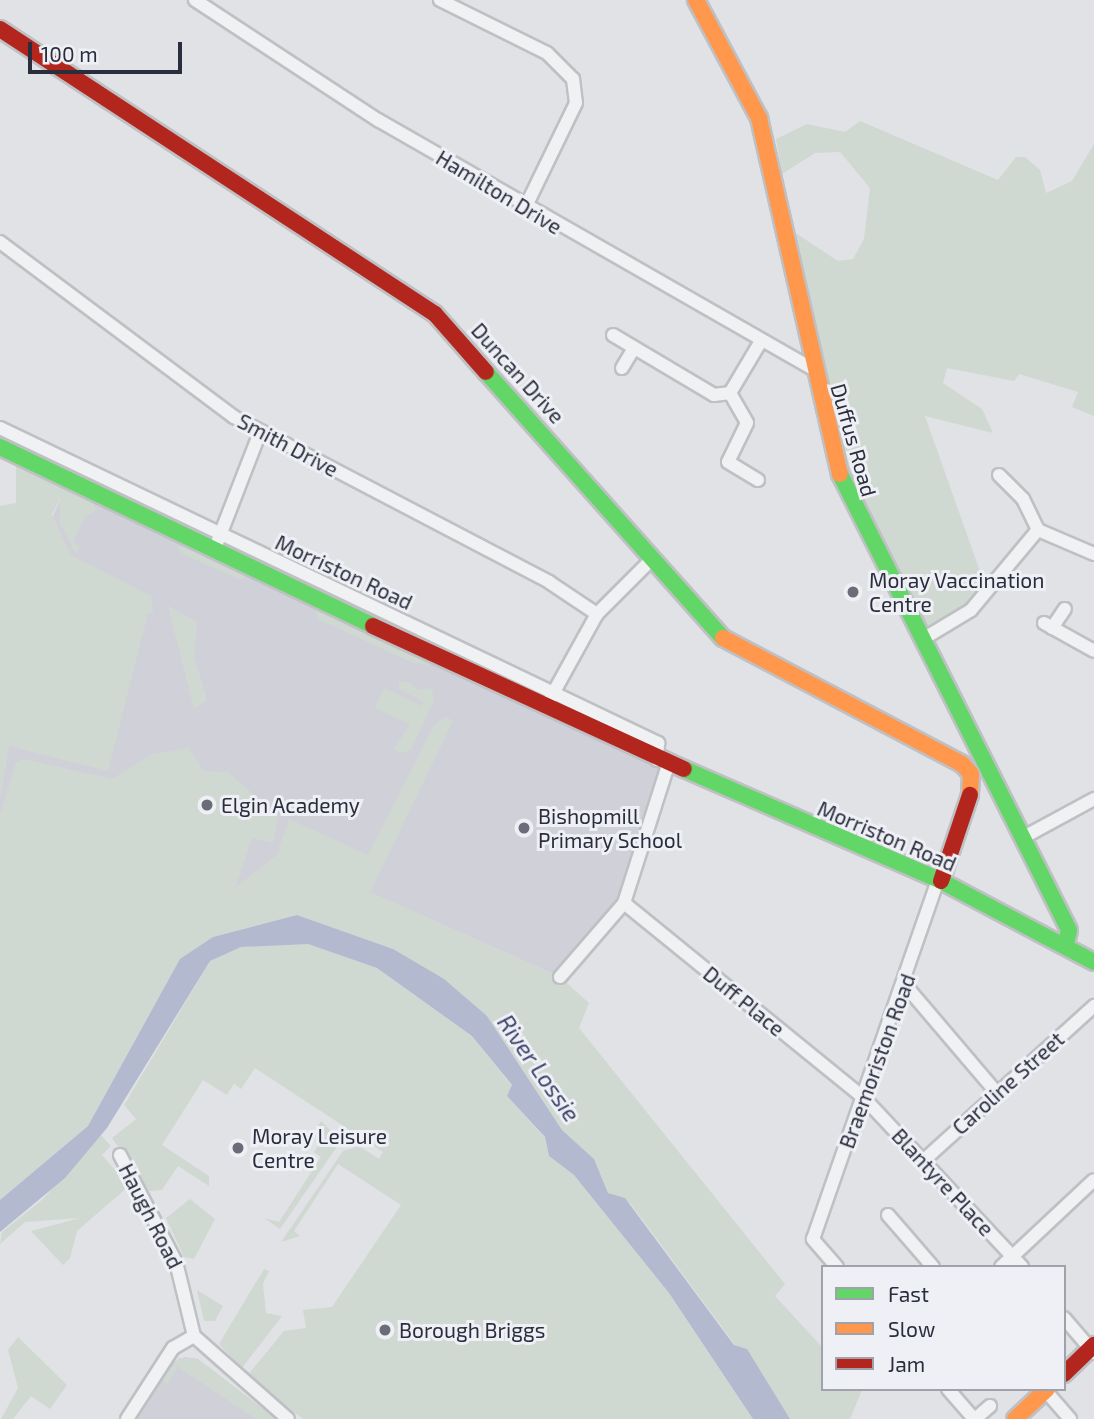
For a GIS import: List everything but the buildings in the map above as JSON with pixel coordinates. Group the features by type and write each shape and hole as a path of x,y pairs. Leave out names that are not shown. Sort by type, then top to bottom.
{"street":[{"path":"440,0 547,53 573,79 576,103 526,206"},
{"name":"Duffus Road","path":"696,0 759,118 788,228 813,369 851,508 923,639 1024,837 1069,930 1066,944"},
{"name":"Hamilton Drive","path":"199,1 378,120 813,369"},
{"name":"Duncan Drive","path":"0,29 435,314 492,372 651,561 729,644 939,750 971,774 970,799 939,881"},
{"name":"Smith Drive","path":"0,242 260,432 538,576 597,614"},
{"path":"613,335 708,392 730,393"},
{"path":"730,393 761,341"},
{"path":"622,368 634,348"},
{"path":"730,393 747,423 728,462 758,480"},
{"name":"Morriston Road","path":"0,428 50,464"},
{"path":"217,544 260,432"},
{"name":"Morriston Road","path":"0,447 50,464 427,643 549,702 662,762 939,881 1066,944 1094,962"},
{"path":"999,475 1023,499 1038,530 1094,554"},
{"path":"923,639 971,610 1038,530"},
{"path":"549,702 597,614 651,561"},
{"path":"1065,609 1048,625 1094,651"},
{"path":"560,976 624,903 662,762"},
{"path":"1024,837 1094,799"},
{"name":"Braemoriston Road","path":"835,1265 813,1240 865,1099 939,881"},
{"name":"Duff Place","path":"624,903 865,1099"},
{"path":"905,985 997,1093"},
{"name":"Caroline Street","path":"923,1161 1094,1006"},
{"name":"Blantyre Place","path":"865,1099 1017,1262"},
{"name":"Haugh Road","path":"120,1155 176,1262 194,1336"},
{"path":"1017,1262 1094,1180"},
{"path":"888,1214 931,1265"},
{"path":"1066,1320 1093,1349 1066,1372"},
{"path":"127,1419 173,1348 194,1336 288,1419"},
{"path":"950,1391 975,1419 990,1406"},
{"path":"1015,1419 1045,1391"},
{"path":"1047,1391 1070,1419"}],"shaded area":[{"path":"860,121 998,180 1016,157 1025,157 1040,170 1046,193 1072,181 1094,144 1094,416 1072,407 1078,392 1019,374 1014,381 947,368 943,383 982,409 993,433 925,416 987,591 923,639 851,508 788,228 838,261 853,259 864,239 870,188 840,152 815,153 782,174 776,139 807,124 845,132"},
{"path":"16,465 92,500 96,510 84,518 73,542 80,546 76,554 60,523 60,499 52,515 71,555 151,596 153,613 148,613 108,771 9,746 0,801 0,506 16,503"},
{"name":"Elgin Academy","path":"66,487 472,682 668,765 624,903 560,977 369,892 0,947 0,573 24,580"},
{"path":"185,545 247,575 241,580 183,554 178,548"},
{"path":"168,606 197,622 194,656 207,700 194,709"},
{"path":"316,608 435,665 413,663 318,619"},
{"path":"407,681 419,690 432,688 434,701 411,749 402,753 394,749 424,702 399,689 399,682"},
{"path":"384,688 421,705 412,725 375,708"},
{"path":"446,717 453,721 370,892 560,977 589,1003 579,1028 785,1284 775,1296 821,1346 821,1391 862,1391 850,1419 790,1419 630,1203 608,1193 594,1159 562,1130 487,1016 393,949 297,915 213,937 132,1049 88,1126 0,1200 0,814 16,763 24,759 112,779 152,754 189,748 204,771 228,772 278,816 273,843 252,838 235,888 277,855 289,819 368,855 435,724"},
{"path":"308,944 377,968 472,1036 512,1086 507,1096 545,1138 549,1156 574,1175 669,1293 753,1419 303,1419 247,1376 284,1331 306,1328 303,1310 332,1307 401,1205 338,1164 294,1231 300,1236 281,1242 343,1151 359,1146 379,1159 383,1152 255,1068 241,1089 234,1084 227,1095 203,1080 162,1145 209,1176 209,1186 178,1166 162,1190 149,1191 112,1138 136,1119 124,1105 210,961 241,947"},
{"path":"321,1121 336,1136 336,1148 280,1229 264,1218 279,1222 321,1157 314,1152 325,1136 316,1129"},
{"path":"101,1135 111,1146 102,1155 129,1186 77,1231 70,1258 63,1265 31,1231 80,1218 25,1222 0,1244 2,1232 43,1199"},
{"path":"190,1199 215,1219 194,1259 184,1257 166,1218"},
{"path":"264,1269 269,1271 263,1284 266,1313 282,1316 242,1368 219,1344"},
{"path":"197,1290 223,1306 215,1321 204,1321"},
{"path":"18,1337 67,1385 50,1409 31,1396 13,1419 1,1419 18,1388 8,1350"},
{"path":"185,1357 198,1359 276,1419 136,1419 174,1362"},
{"path":"179,1358 198,1359 276,1419 256,1419 178,1367 167,1384 162,1380"}],"water":[{"path":"297,915 393,949 444,979 487,1016 562,1130 594,1159 608,1193 625,1198 734,1345 747,1349 790,1419 753,1419 669,1293 574,1175 549,1156 545,1137 507,1096 512,1085 472,1036 377,968 308,944 241,947 210,961 107,1128 65,1178 0,1232 0,1200 88,1126 180,959 213,937"}],"traffic: fast":[{"path":"486,372 723,638"},
{"path":"0,447 373,626"},
{"path":"840,474 1069,930 1066,944"},
{"path":"684,769 941,881 1094,962"}],"traffic: slow":[{"path":"696,0 759,118 840,474"},
{"path":"723,638 962,764 971,774 970,795"},
{"path":"1015,1419 1045,1391"}],"traffic: jam":[{"path":"0,29 435,314 486,372"},
{"path":"373,626 684,769"},
{"path":"941,881 970,795"},
{"path":"1066,1372 1094,1345"}],"place":[{"name":"Moray Vaccination Centre","path":"853,592"},
{"name":"Elgin Academy","path":"207,805"},
{"name":"Bishopmill Primary School","path":"524,828"},
{"name":"Moray Leisure Centre","path":"238,1148"},
{"name":"Borough Briggs","path":"385,1330"}],"water label":[{"name":"River Lossie","path":"539,1068"}]}
